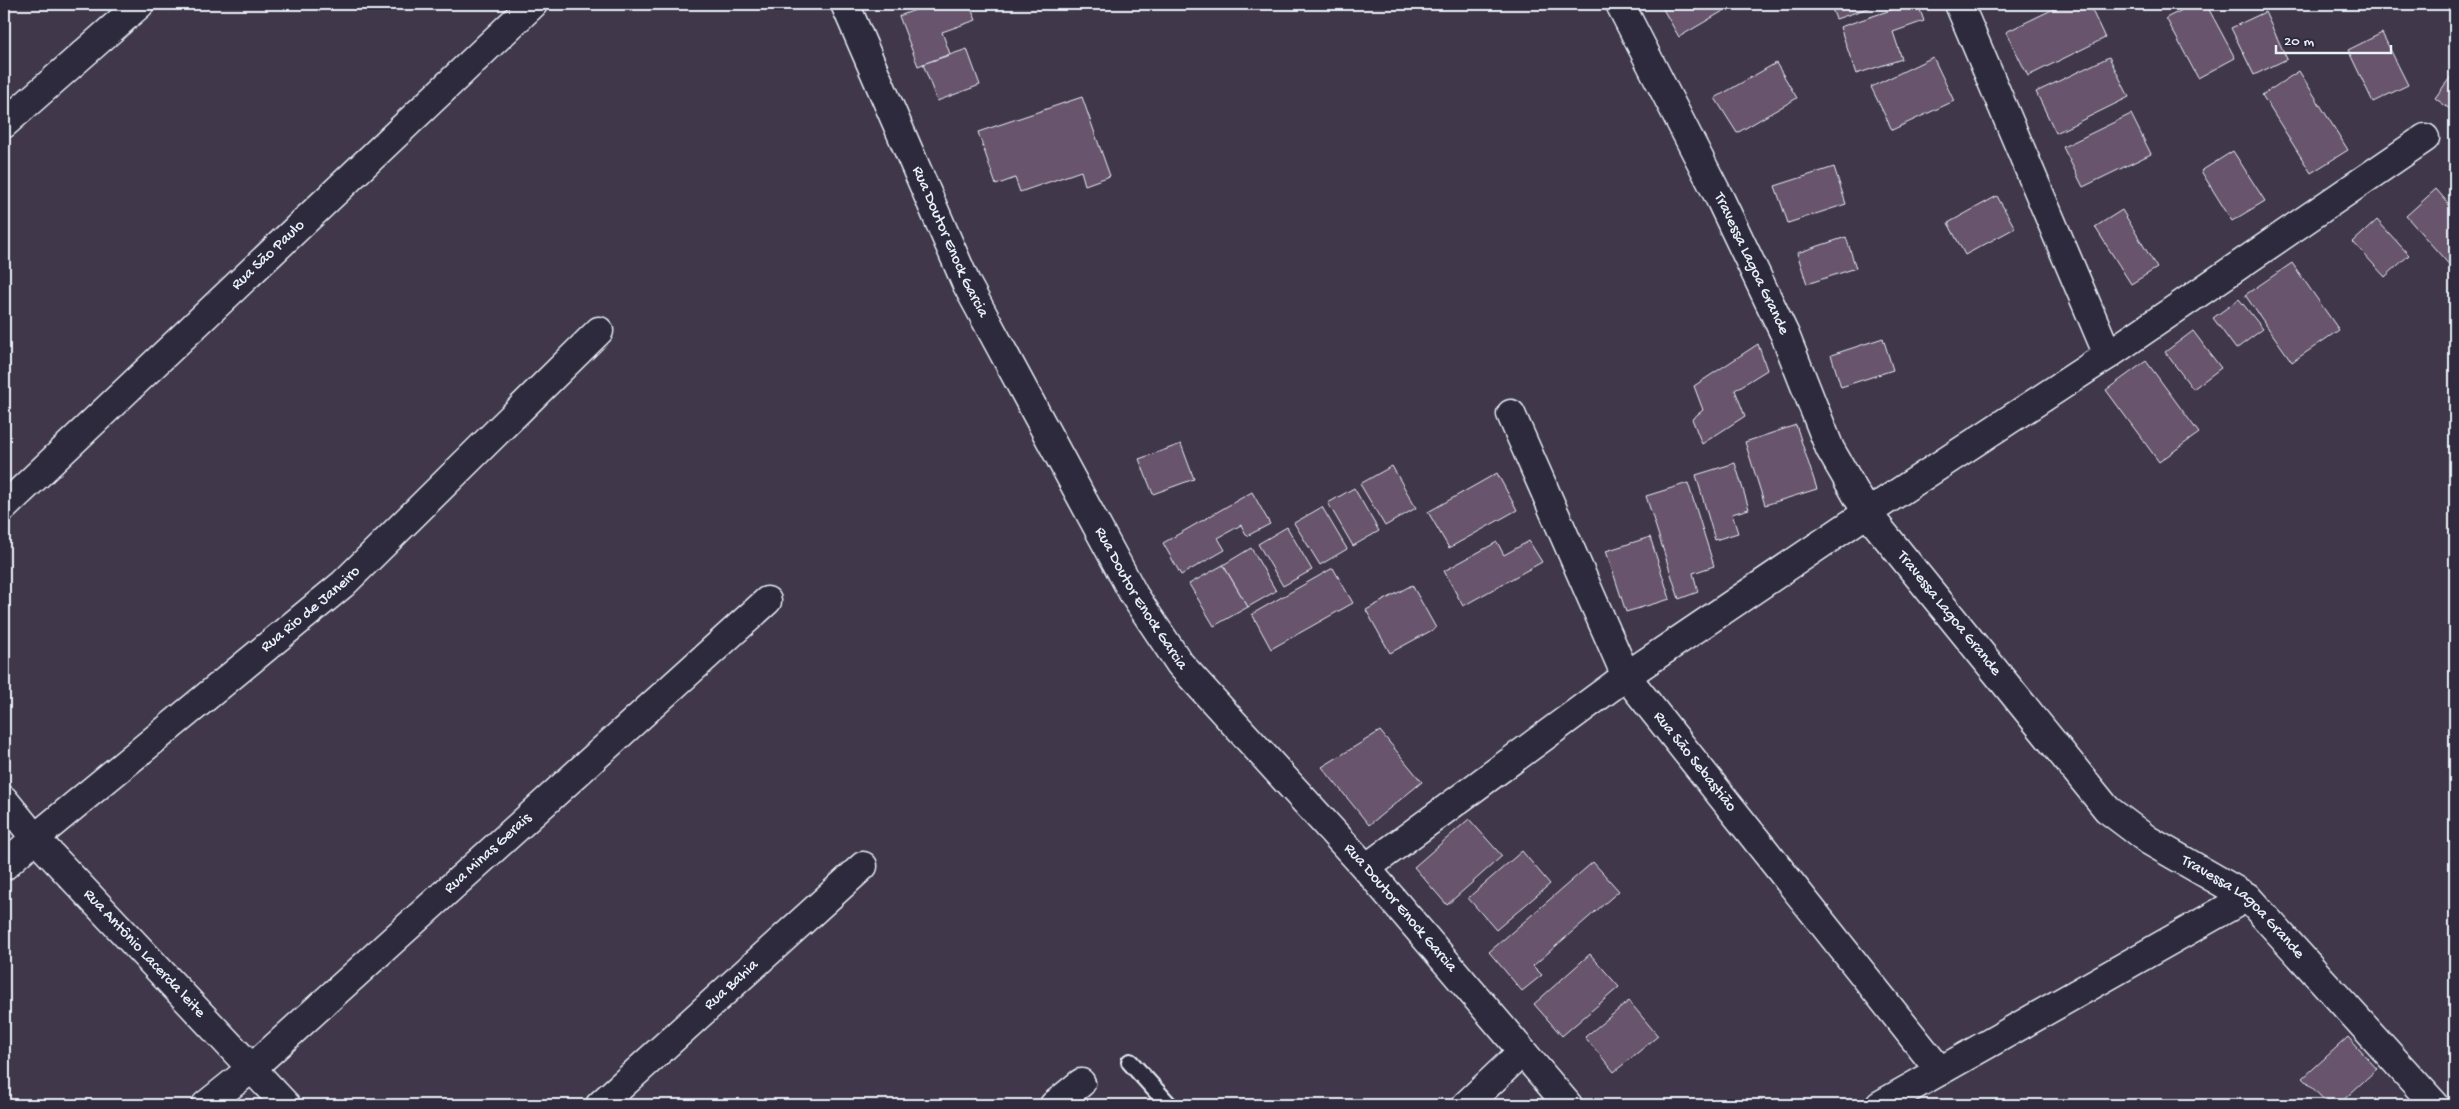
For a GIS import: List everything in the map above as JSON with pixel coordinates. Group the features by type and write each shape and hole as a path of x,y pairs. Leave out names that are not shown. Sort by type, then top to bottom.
{"street":[{"path":"4,124 140,4"},
{"name":"Rua São Paulo","path":"4,507 534,4"},
{"name":"Rua Doutor Enock Garcia","path":"845,4 966,283 1134,595 1180,664 1366,868 1568,1105"},
{"name":"Travessa Lagoa Grande","path":"1620,4 1721,201 1785,335 1830,449 1867,513 2107,809 2148,840 2247,896 2435,1105"},
{"path":"1959,4 2108,355"},
{"path":"1366,868 1626,676 1867,513 2108,355 2425,138"},
{"name":"Rua Rio de Janeiro","path":"4,866 35,838 343,584 599,331"},
{"name":"Rua São Sebastião","path":"1511,414 1626,676 1940,1071"},
{"name":"Rua Minas Gerais","path":"206,1105 252,1068 767,602"},
{"name":"Rua Antônio Lacerda leite","path":"4,800 35,838 286,1105"},
{"name":"Rua Bahia","path":"600,1105 863,866"},
{"path":"1880,1105 2247,896"},
{"path":"1466,1105 1522,1052"},
{"path":"1054,1105 1081,1083"}],"lane":[{"path":"1130,1062 1169,1105"}],"building":[{"path":"931,4 969,4 976,20 942,32 950,54 918,66 899,16"},
{"path":"1660,4 1735,4 1679,37"},
{"path":"1830,4 1880,4 1836,19"},
{"path":"1909,4 1918,4 1924,21 1893,32 1902,59 1856,74 1840,27"},
{"path":"2064,4 2089,4 2105,38 2028,76 2006,32"},
{"path":"2194,4 2206,4 2235,58 2198,78 2166,18"},
{"path":"2265,12 2287,59 2254,75 2231,28"},
{"path":"2382,33 2408,85 2373,102 2348,50"},
{"path":"967,49 980,85 937,101 923,64"},
{"path":"1933,57 1954,101 1892,130 1871,87"},
{"path":"2109,57 2129,97 2056,133 2036,92"},
{"path":"1776,63 1797,98 1737,133 1715,98"},
{"path":"2299,71 2348,150 2311,173 2262,95"},
{"path":"2455,71 2455,113 2435,98"},
{"path":"1082,97 1110,176 1085,185 1081,171 1020,192 1015,178 996,185 978,132"},
{"path":"2131,114 2151,154 2083,187 2063,147"},
{"path":"2233,151 2265,201 2232,221 2201,171"},
{"path":"1834,167 1846,204 1788,223 1775,186"},
{"path":"2436,189 2455,211 2455,267 2453,269 2406,216"},
{"path":"1997,196 2015,228 1965,255 1948,223"},
{"path":"2122,210 2157,268 2131,284 2095,227"},
{"path":"2377,220 2409,255 2385,277 2353,242"},
{"path":"1846,237 1856,268 1807,284 1797,253"},
{"path":"2292,263 2339,330 2292,362 2245,295"},
{"path":"2239,299 2263,329 2236,349 2213,318"},
{"path":"2193,331 2221,368 2193,389 2165,352"},
{"path":"1883,338 1893,370 1841,387 1831,355"},
{"path":"1758,344 1767,370 1735,390 1745,416 1702,444 1692,419 1703,410 1694,386"},
{"path":"2146,361 2199,433 2159,462 2106,390"},
{"path":"1796,425 1817,489 1765,505 1745,442"},
{"path":"1181,444 1194,479 1153,494 1139,459"},
{"path":"1735,463 1749,509 1732,514 1738,533 1715,540 1696,475"},
{"path":"1392,466 1416,508 1385,526 1360,484"},
{"path":"1497,473 1517,510 1449,548 1428,512"},
{"path":"1688,483 1714,566 1693,573 1698,592 1679,599 1646,496"},
{"path":"1354,488 1379,531 1353,546 1328,503"},
{"path":"1252,492 1270,524 1247,536 1241,525 1218,538 1225,550 1181,575 1163,543"},
{"path":"1322,507 1347,549 1320,565 1294,523"},
{"path":"1287,527 1312,570 1283,586 1258,544"},
{"path":"1650,537 1670,599 1626,612 1606,551"},
{"path":"1529,541 1542,562 1463,606 1444,571 1497,542 1504,555"},
{"path":"1251,548 1276,591 1248,607 1223,565"},
{"path":"1223,565 1248,607 1214,626 1189,584"},
{"path":"1333,568 1353,603 1271,649 1252,614"},
{"path":"1412,585 1436,628 1390,653 1366,610"},
{"path":"1380,731 1422,782 1369,825 1322,767"},
{"path":"1469,819 1502,856 1447,905 1414,867"},
{"path":"1522,851 1550,884 1496,930 1468,898"},
{"path":"1593,862 1619,891 1533,966 1542,975 1522,991 1489,952"},
{"path":"1590,954 1619,987 1562,1036 1534,1004"},
{"path":"1629,1001 1658,1036 1614,1072 1585,1037"},
{"path":"2348,1037 2377,1069 2338,1105 2329,1105 2303,1078"}]}
